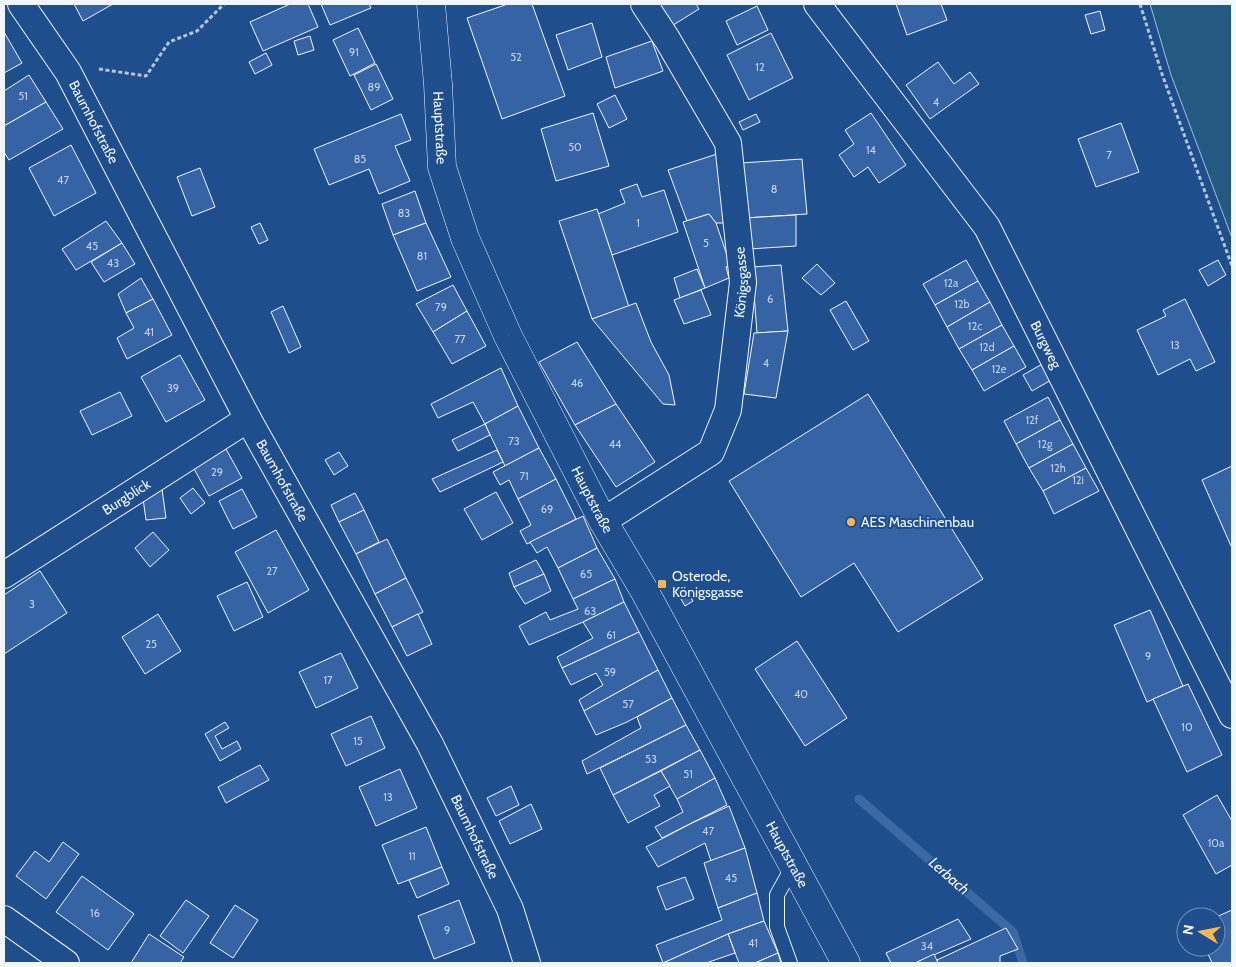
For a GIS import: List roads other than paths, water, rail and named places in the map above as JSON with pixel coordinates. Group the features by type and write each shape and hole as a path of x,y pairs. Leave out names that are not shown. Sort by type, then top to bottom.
{"street":[{"name":"Baumhofstraße","path":"21,4 68,72 248,419 430,744 510,908 527,963"},
{"name":"Hauptstraße","path":"431,4 438,84 442,167 465,238 508,336 603,521 644,590 846,963"},
{"name":"Königsgasse","path":"603,521 711,452 728,410 744,282 728,143 667,39 644,4"},
{"name":"Burgweg","path":"817,4 833,22 987,227 1232,715"},
{"name":"Burgblick","path":"4,575 248,419"},
{"path":"4,919 66,963"}],"lane":[{"path":"790,963 777,926 777,895 793,866"}],"waterway":[{"name":"Lerbach","path":"859,799 1013,932 1023,963"}],"place":[{"name":"AES Maschinenbau","path":"851,522"},
{"name":"Osterode, Königsgasse","path":"662,584"}]}
